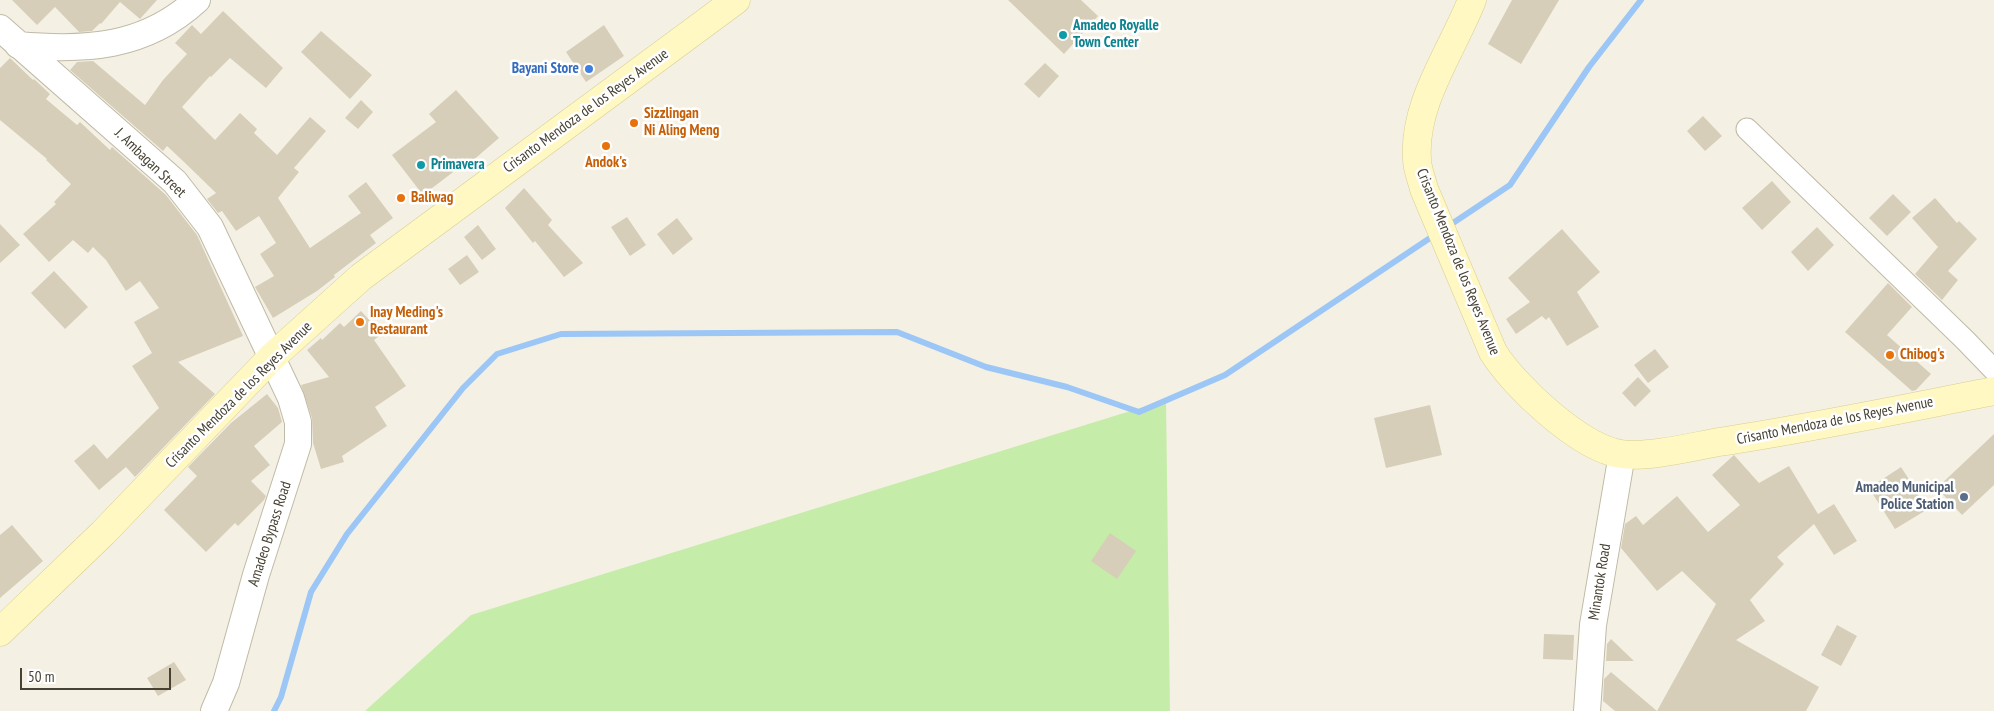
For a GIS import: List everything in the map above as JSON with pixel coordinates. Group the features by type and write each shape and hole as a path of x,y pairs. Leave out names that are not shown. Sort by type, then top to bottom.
{"main road":[{"name":"Crisanto Mendoza de los Reyes Avenue","path":"0,632 103,533 272,357 361,277 736,0"},
{"name":"Crisanto Mendoza de los Reyes Avenue","path":"1472,0 1422,110 1416,137 1417,162 1424,189 1493,352 1500,364 1549,412 1584,438 1608,450 1622,454 1653,453 1772,434 1994,391"}],"street":[{"path":"9,36 59,48 100,46 150,32 181,15 197,0"},
{"name":"J. Ambagan Street","path":"9,36 174,182 210,227 272,357"},
{"path":"1747,129 1994,370"},
{"name":"Amadeo Bypass Road","path":"214,711 226,683 256,575 298,444 298,422 291,398 272,357"},
{"name":"Minantok Road","path":"1587,711 1593,625 1622,454"}],"green space":[{"path":"1166,400 1170,711 365,711 471,615"}],"building":[{"path":"12,0 157,0 140,19 120,2 101,24 92,31 79,32 55,7 37,25"},
{"name":"Amadeo Royalle Town Center","path":"1008,0 1081,0 1098,16 1064,54"},
{"path":"1512,0 1559,0 1521,64 1488,44"},
{"path":"223,11 283,68 266,88 230,58 210,76 182,107 215,140 240,113 257,129 254,133 277,155 310,117 326,131 294,168 299,172 278,198 310,248 361,213 348,196 366,182 393,218 370,235 376,243 334,275 335,277 317,291 273,318 255,287 274,276 260,254 276,243 259,216 236,231 222,211 218,213 207,199 216,193 167,146 163,151 70,70 77,62 93,61 145,105 163,80 187,54 175,43 192,25 201,34"},
{"path":"604,25 624,56 586,82 566,52"},
{"path":"321,31 372,75 350,99 301,52"},
{"path":"10,58 50,94 46,99 77,125 80,122 110,150 112,147 166,195 197,235 243,336 178,362 215,394 135,477 126,467 99,490 74,461 94,444 107,459 159,408 132,366 152,353 134,322 159,308 140,281 126,291 106,260 93,247 88,253 73,240 49,262 23,234 56,204 54,202 71,184 47,159 0,120 0,68"},
{"path":"1045,63 1059,76 1039,98 1024,84"},
{"path":"456,90 499,138 471,162 469,160 423,195 392,155 436,122 429,114"},
{"path":"361,100 373,112 358,129 345,118"},
{"path":"1703,116 1722,136 1705,151 1687,131"},
{"path":"1772,181 1791,202 1762,230 1742,208"},
{"path":"524,188 552,220 548,225 583,263 564,277 505,208"},
{"path":"1893,194 1911,212 1887,236 1869,218"},
{"path":"1935,198 1957,223 1959,221 1977,239 1948,271 1958,280 1942,300 1915,274 1938,247 1912,218"},
{"path":"627,217 646,245 630,256 611,227"},
{"path":"677,218 693,239 673,255 657,234"},
{"path":"0,224 20,245 0,263"},
{"path":"478,225 496,249 482,260 464,237"},
{"path":"1817,227 1834,245 1808,271 1791,252"},
{"path":"1562,229 1600,272 1577,292 1599,327 1567,346 1549,317 1546,320 1542,316 1516,334 1506,319 1530,302 1508,278"},
{"path":"467,255 479,272 460,285 448,269"},
{"path":"54,271 88,307 65,329 31,293"},
{"name":"Chibog's","path":"1888,283 1912,307 1887,335 1931,374 1916,390 1912,391 1845,332"},
{"path":"361,311 382,334 374,340 406,386 375,407 387,426 342,456 344,462 321,469 313,443 312,418 301,385 329,377 307,350 321,338 322,340 340,323 344,327"},
{"path":"1655,349 1669,367 1648,383 1634,365"},
{"path":"1638,377 1651,391 1635,407 1622,393"},
{"path":"267,394 278,408 282,422 254,446 270,465 251,481 266,496 238,526 235,523 206,552 164,510 197,476 188,467 231,423"},
{"path":"1430,405 1442,455 1386,468 1374,418"},
{"name":"Amadeo Municipal Police Station","path":"1994,434 1994,485 1962,515 1937,488"},
{"path":"1734,455 1759,483 1789,466 1818,514 1834,504 1857,541 1834,555 1814,524 1777,557 1784,564 1750,600 1765,621 1736,640 1819,687 1806,711 1657,711 1716,604 1682,571 1657,591 1621,548 1625,524 1636,516 1643,525 1677,496 1708,532 1740,505 1712,475"},
{"path":"1901,467 1928,509 1895,529 1869,488"},
{"path":"12,525 43,561 0,598 0,535"},
{"path":"1110,533 1136,551 1117,579 1091,561"},
{"path":"1837,625 1857,636 1841,666 1821,655"},
{"path":"1544,634 1574,635 1573,660 1543,659"},
{"path":"1611,639 1634,661 1606,661 1607,644"},
{"path":"174,662 186,680 158,696 147,678"},
{"path":"1611,672 1657,711 1615,711 1603,701 1604,679"}],"waterway":[{"path":"1447,227 1510,185 1589,67 1641,0"},
{"path":"274,711 281,697 311,592 347,534 463,388 497,354 561,334 897,332 986,367 1067,387 1139,412 1225,375 1436,234"}],"place":[{"name":"Amadeo Royalle Town Center","path":"1063,35"},
{"name":"Bayani Store","path":"589,69"},
{"name":"Sizzlingan Ni Aling Meng","path":"634,123"},
{"name":"Andok's","path":"606,146"},
{"name":"Primavera","path":"421,165"},
{"name":"Baliwag","path":"401,198"},
{"name":"Inay Meding's Restaurant","path":"360,322"},
{"name":"Chibog's","path":"1890,355"},
{"name":"Amadeo Municipal Police Station","path":"1964,497"}]}
